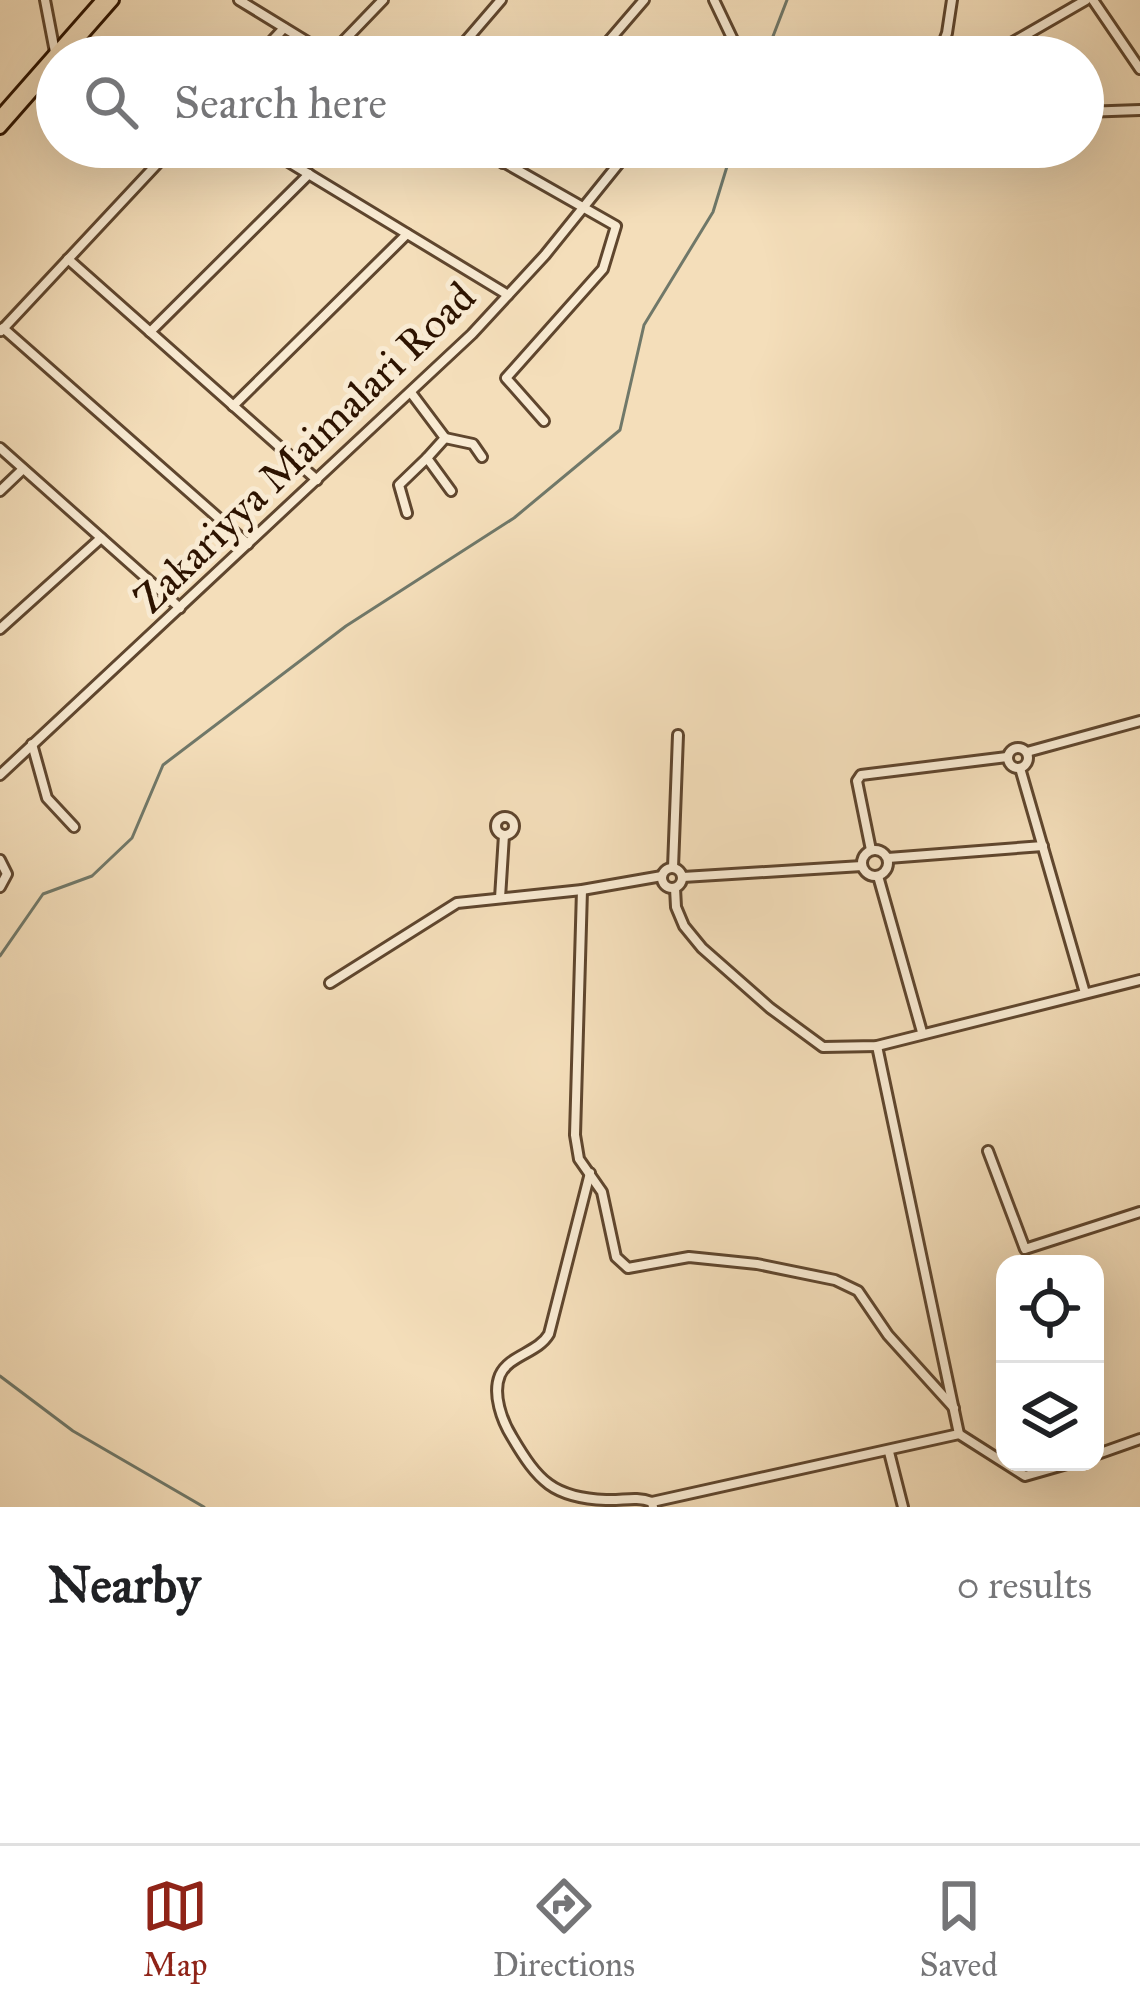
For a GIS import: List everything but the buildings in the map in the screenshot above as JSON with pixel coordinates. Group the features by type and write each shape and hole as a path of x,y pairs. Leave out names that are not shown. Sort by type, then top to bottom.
{"highway":[{"path":"75,36 102,0"},
{"path":"79,36 113,0"},
{"path":"0,128 36,82"},
{"path":"0,116 26,93"}],"street":[{"path":"45,0 53,36"},
{"path":"239,0 297,36"},
{"path":"350,36 383,0"},
{"path":"470,36 501,0"},
{"path":"613,36 644,0"},
{"path":"714,0 731,36"},
{"path":"946,36 952,0"},
{"path":"1025,36 1090,0 1140,69"},
{"path":"277,36 284,28"},
{"path":"1104,111 1140,110"},
{"path":"153,168 2,330 248,544"},
{"path":"299,168 508,295"},
{"path":"510,168 616,226 608,262 597,278 506,378 544,421"},
{"name":"Zakariyya Maimalari Road","path":"0,775 412,394 545,255 614,168"},
{"path":"150,332 309,174"},
{"path":"233,406 407,234"},
{"path":"68,259 316,480"},
{"path":"412,394 445,438 473,444 482,458"},
{"path":"407,513 399,485 445,438"},
{"path":"0,448 180,608"},
{"path":"427,458 451,491"},
{"path":"0,491 23,469"},
{"path":"0,629 101,538"},
{"path":"871,850 857,781 861,775 1007,757 1015,747 1027,752 1140,721"},
{"path":"678,735 673,868 682,877 862,866"},
{"path":"32,744 47,798 74,827"},
{"path":"1020,768 1027,752"},
{"path":"1007,757 1009,764 1020,768"},
{"path":"1020,768 1085,993"},
{"path":"500,898 504,835"},
{"path":"888,858 1043,846"},
{"path":"871,850 881,850 888,858 887,869 878,876 868,874 862,866 871,850"},
{"path":"0,860 7,874 0,887"},
{"path":"330,983 445,908 582,890 662,875 673,868"},
{"path":"662,875 663,884 675,888"},
{"path":"878,876 922,1032"},
{"path":"682,877 675,888 676,907 693,937 797,1030 823,1047 877,1046 1140,980"},
{"path":"582,890 575,1135 580,1159 602,1192 621,1264 631,1268 689,1257 757,1264 835,1280 858,1291 888,1335 954,1408"},
{"path":"877,1046 959,1434 996,1458"},
{"path":"988,1151 1025,1249 1140,1212"},
{"path":"590,1173 549,1334 499,1377 497,1395 504,1424 545,1486 584,1497 610,1501 638,1497 653,1504 959,1434"},
{"path":"1104,1452 1140,1438"},
{"path":"889,1452 902,1507"}],"waterway":[{"path":"773,36 787,0"},
{"path":"0,956 43,894 92,876 132,838 163,765 346,626 514,518 620,430 644,325 713,212 727,168"},
{"path":"0,1376 73,1431 204,1507"}]}
